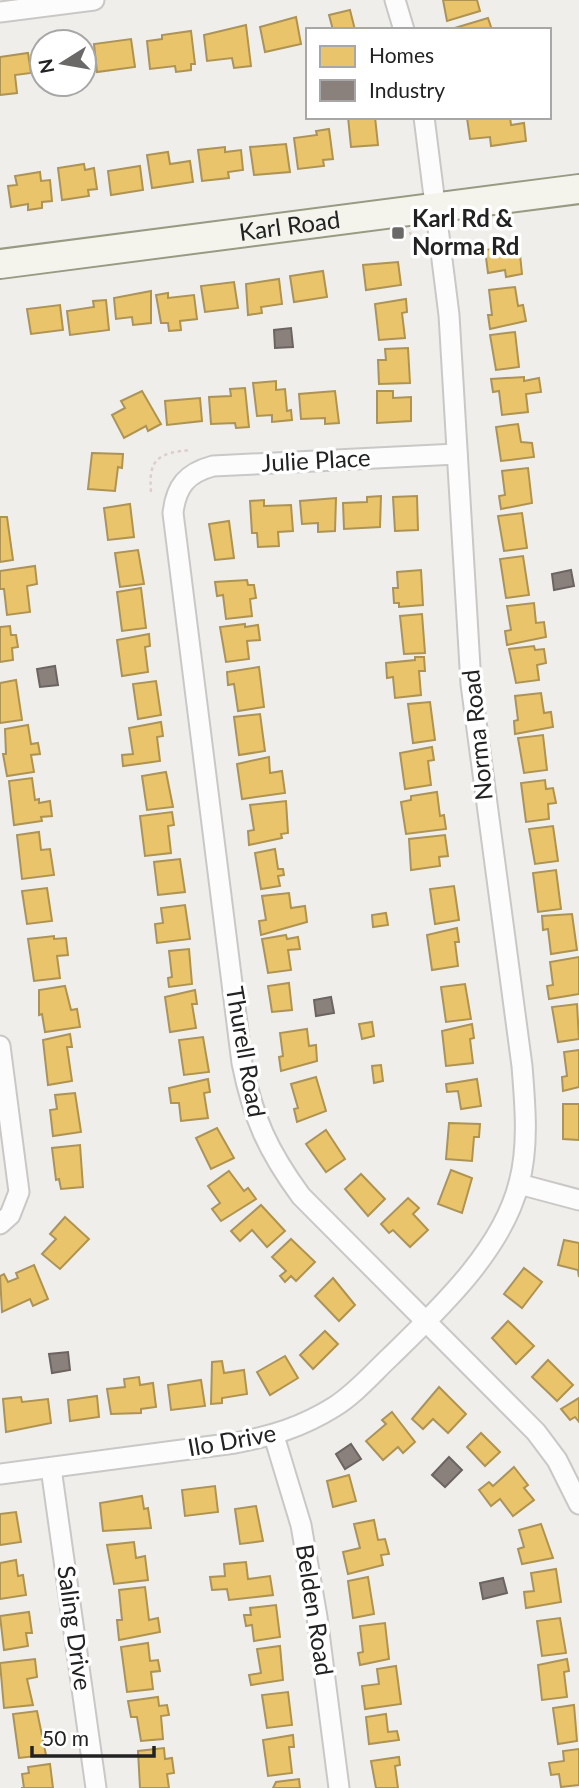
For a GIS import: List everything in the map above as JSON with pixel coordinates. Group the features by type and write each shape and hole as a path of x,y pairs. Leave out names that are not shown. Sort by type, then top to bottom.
{"main road":[{"name":"Karl Road","path":"0,264 579,189"}],"street":[{"path":"0,12 94,0"},
{"path":"395,0 403,28"},
{"name":"Norma Road","path":"424,119 438,207 449,315 471,684 522,1066 525,1111 519,1184 499,1229 480,1260 426,1322"},
{"name":"Julie Place","path":"181,484 195,471 214,466 457,453"},
{"name":"Thurell Road","path":"181,484 173,513 250,1101 261,1134 276,1162 301,1196 536,1432 557,1460 579,1504"},
{"path":"0,1046 19,1192 9,1215 0,1224"},
{"path":"519,1184 579,1200"},
{"name":"Ilo Drive","path":"0,1474 274,1436 292,1430 337,1406 426,1322"},
{"name":"Belden Road","path":"274,1436 301,1525 317,1616 339,1788"},
{"name":"Saling Drive","path":"51,1468 96,1788"}],"path":[{"path":"151,492 149,474 153,464 164,454 191,450"}],"building: Homes":[{"path":"443,0 477,0 480,11 447,21"},
{"path":"350,10 354,28 332,28 329,15"},
{"path":"296,17 301,44 265,52 260,27"},
{"path":"488,18 491,28 455,28"},
{"path":"246,25 251,66 234,68 232,58 207,61 204,35"},
{"path":"191,31 195,64 191,64 191,70 176,72 175,66 150,69 147,41 162,39 162,35"},
{"path":"131,39 135,67 98,72 98,43"},
{"path":"28,53 28,73 15,75 17,93 0,95 0,57"},
{"path":"348,119 375,119 378,145 351,147"},
{"path":"467,119 510,119 511,125 524,123 526,141 491,146 490,137 470,139"},
{"path":"329,129 333,159 323,160 324,166 298,169 294,138 317,135 316,131"},
{"path":"286,144 290,172 254,175 250,147"},
{"path":"225,147 225,152 241,150 243,170 228,172 229,178 202,181 198,150"},
{"path":"168,152 170,164 190,161 193,182 152,188 147,155"},
{"path":"84,164 85,170 94,168 97,189 88,190 89,196 62,200 58,168"},
{"path":"140,166 143,190 111,195 108,171"},
{"path":"40,172 41,181 50,180 52,201 42,202 42,208 28,210 28,204 11,207 8,186 17,185 15,176"},
{"path":"519,245 522,274 506,277 505,270 488,273 485,250"},
{"path":"398,262 401,285 366,290 363,265"},
{"path":"323,271 327,297 294,302 290,276"},
{"path":"279,279 282,304 261,307 262,313 248,315 246,284"},
{"path":"234,282 238,308 205,312 201,286"},
{"path":"515,287 518,306 523,305 526,321 490,329 488,315 492,315 489,290"},
{"path":"151,291 151,323 133,325 132,317 116,319 114,298"},
{"path":"168,293 168,298 194,295 197,319 180,321 181,330 169,331 168,323 161,323 156,295"},
{"path":"406,299 407,312 402,313 405,338 379,340 375,304"},
{"path":"106,300 109,330 70,335 67,311 94,307 93,301"},
{"path":"60,305 63,330 31,334 27,309"},
{"path":"515,332 519,367 496,370 490,335"},
{"path":"408,348 410,383 379,384 378,360 386,360 385,349"},
{"path":"524,377 524,381 539,378 541,392 526,394 528,412 502,415 499,391 493,392 491,379"},
{"path":"276,381 276,390 285,389 287,411 291,410 292,420 272,422 272,415 257,416 253,383"},
{"path":"245,388 249,427 236,428 235,423 211,424 209,397 231,396 230,389"},
{"path":"142,391 161,424 148,431 146,426 124,438 112,415 125,408 121,401"},
{"path":"335,391 339,423 325,424 325,418 301,419 299,394"},
{"path":"377,391 393,391 393,398 411,397 411,421 377,423"},
{"path":"200,398 202,421 167,425 165,401"},
{"path":"518,424 521,442 532,443 534,457 501,461 496,427"},
{"path":"92,453 123,454 122,468 118,467 115,491 88,489"},
{"path":"528,468 532,503 501,509 499,496 505,495 502,471"},
{"path":"381,496 380,527 344,529 343,503 367,502 367,497"},
{"path":"417,496 418,530 395,531 393,497"},
{"path":"336,498 335,531 318,532 318,523 302,524 300,501"},
{"path":"264,500 264,506 291,505 293,531 278,532 279,546 258,547 257,533 252,533 250,501"},
{"path":"130,504 134,537 108,540 104,508"},
{"path":"522,513 527,548 504,551 498,516"},
{"path":"0,517 7,517 13,560 0,562"},
{"path":"229,521 234,558 215,560 209,524"},
{"path":"138,550 144,584 120,587 115,553"},
{"path":"523,556 529,595 506,598 500,559"},
{"path":"35,566 37,584 27,586 30,612 7,615 4,589 0,589 0,571"},
{"path":"421,570 423,605 399,607 399,603 394,603 393,588 398,588 397,572"},
{"path":"247,580 248,585 254,585 256,598 250,599 252,616 226,619 223,595 217,596 215,582"},
{"path":"141,588 146,628 122,631 117,592"},
{"path":"534,603 536,623 544,622 546,637 507,645 505,631 511,630 507,606"},
{"path":"422,614 425,653 404,654 400,616"},
{"path":"245,624 245,627 258,625 260,640 247,641 249,659 226,662 220,627"},
{"path":"10,626 11,635 16,635 18,647 12,648 13,660 0,662 0,627"},
{"path":"149,634 150,646 145,647 148,672 122,676 117,640"},
{"path":"534,646 535,650 544,649 546,663 537,665 539,680 516,683 509,649"},
{"path":"415,657 424,657 425,671 419,671 421,695 395,698 393,677 387,678 386,663 415,660"},
{"path":"259,667 264,707 238,711 234,684 228,685 227,672"},
{"path":"16,680 22,720 0,723 0,683"},
{"path":"156,681 161,715 138,719 133,684"},
{"path":"541,693 544,713 551,712 553,727 515,734 514,721 518,720 515,696"},
{"path":"430,702 435,740 413,743 408,704"},
{"path":"260,714 265,751 239,755 234,717"},
{"path":"161,722 163,736 157,737 160,761 123,766 122,755 133,754 129,728"},
{"path":"28,725 31,744 38,743 40,754 31,755 34,772 7,776 3,754 6,754 5,729"},
{"path":"543,735 547,770 524,773 518,738"},
{"path":"432,747 434,760 428,761 431,785 405,789 400,753"},
{"path":"269,757 270,773 282,771 285,793 242,799 237,764"},
{"path":"166,772 173,807 147,810 142,776"},
{"path":"32,778 35,800 39,799 39,803 50,801 52,816 41,817 42,821 14,825 9,781"},
{"path":"545,780 546,789 553,788 556,803 548,804 549,819 526,822 521,783"},
{"path":"437,792 440,816 444,815 446,829 406,834 401,802 411,800 411,796"},
{"path":"286,801 288,833 281,834 282,838 249,845 248,831 254,830 250,805"},
{"path":"172,812 174,825 168,826 171,853 145,856 140,816"},
{"path":"553,826 558,861 535,864 529,829"},
{"path":"39,832 41,850 50,849 54,875 22,879 17,835"},
{"path":"445,835 448,856 439,857 440,866 411,870 409,839"},
{"path":"275,849 278,869 283,869 284,875 278,876 280,886 261,889 255,853"},
{"path":"180,859 185,892 158,895 154,862"},
{"path":"556,870 561,909 538,912 533,873"},
{"path":"454,886 459,920 435,924 430,889"},
{"path":"47,888 52,921 27,924 22,891"},
{"path":"289,893 291,908 305,906 307,922 261,935 259,921 266,920 262,896"},
{"path":"185,905 190,939 157,943 155,924 163,923 161,908"},
{"path":"386,913 388,925 373,927 372,915"},
{"path":"572,914 577,950 551,954 548,929 543,930 542,916"},
{"path":"457,928 459,942 455,942 458,966 432,970 427,935"},
{"path":"286,935 287,939 298,937 300,949 288,950 291,970 268,973 262,939"},
{"path":"54,936 54,939 66,938 68,955 57,956 60,978 34,981 28,939"},
{"path":"189,949 192,984 169,987 168,978 172,977 169,951"},
{"path":"579,957 579,994 549,999 547,986 553,985 550,962"},
{"path":"289,983 292,1010 272,1012 268,986"},
{"path":"465,984 471,1019 446,1022 441,987"},
{"path":"65,986 71,1010 77,1009 80,1027 45,1032 42,1014 39,1015 39,990"},
{"path":"195,990 197,1004 192,1004 196,1028 170,1032 165,997"},
{"path":"577,1004 579,1039 558,1042 552,1007"},
{"path":"372,1022 374,1036 362,1039 359,1024"},
{"path":"472,1024 474,1038 470,1039 473,1063 446,1066 442,1031"},
{"path":"307,1029 309,1046 316,1045 317,1061 281,1071 279,1057 283,1056 280,1033"},
{"path":"70,1034 72,1047 67,1047 72,1081 48,1085 43,1040"},
{"path":"203,1037 209,1072 184,1075 179,1040"},
{"path":"579,1050 579,1087 563,1091 562,1077 567,1076 564,1052"},
{"path":"381,1065 383,1081 374,1083 372,1066"},
{"path":"316,1077 326,1111 297,1122 294,1109 298,1108 291,1084"},
{"path":"208,1079 210,1092 204,1093 208,1118 181,1121 179,1103 171,1103 169,1088"},
{"path":"477,1079 481,1106 461,1109 458,1091 447,1092 446,1084"},
{"path":"75,1093 81,1132 53,1136 50,1110 57,1109 55,1095"},
{"path":"563,1104 579,1104 579,1140 563,1139"},
{"path":"449,1123 480,1124 479,1137 474,1137 472,1161 446,1159"},
{"path":"217,1128 234,1158 211,1169 196,1138"},
{"path":"326,1130 345,1159 326,1172 306,1144"},
{"path":"80,1145 83,1187 61,1189 59,1179 56,1180 52,1148"},
{"path":"451,1170 472,1178 462,1213 438,1204"},
{"path":"229,1171 244,1191 248,1188 256,1199 221,1221 212,1209 220,1203 208,1186"},
{"path":"361,1174 385,1199 368,1216 345,1189"},
{"path":"408,1198 419,1208 413,1214 428,1230 410,1247 393,1230 389,1233 381,1224"},
{"path":"261,1205 285,1231 267,1247 252,1230 240,1241 231,1231"},
{"path":"65,1217 89,1239 60,1269 42,1254 56,1239 50,1234"},
{"path":"291,1239 315,1262 296,1281 291,1276 285,1282 280,1276 286,1271 272,1257"},
{"path":"564,1240 579,1243 579,1277 578,1270 558,1265"},
{"path":"34,1265 48,1299 33,1306 30,1299 2,1312 0,1276 4,1274 8,1282 18,1278 16,1273"},
{"path":"524,1268 542,1282 522,1308 504,1294"},
{"path":"333,1278 355,1305 339,1321 315,1296"},
{"path":"508,1321 534,1346 516,1364 492,1338"},
{"path":"325,1331 338,1344 313,1369 300,1355"},
{"path":"285,1356 298,1378 270,1395 257,1372"},
{"path":"548,1360 573,1385 557,1401 532,1377"},
{"path":"222,1361 224,1373 244,1370 247,1394 222,1398 222,1403 211,1404 212,1362"},
{"path":"139,1377 140,1385 153,1383 156,1407 141,1409 141,1413 111,1414 107,1389 125,1387 124,1379"},
{"path":"201,1380 205,1406 171,1410 168,1385"},
{"path":"439,1387 466,1414 448,1433 433,1419 423,1429 412,1419"},
{"path":"97,1396 99,1417 70,1421 68,1400"},
{"path":"21,1397 22,1402 48,1399 51,1423 6,1432 3,1399"},
{"path":"579,1398 579,1422 575,1417 570,1420 561,1409"},
{"path":"392,1412 415,1442 403,1453 398,1447 383,1460 366,1441 386,1424 382,1420"},
{"path":"481,1433 500,1452 485,1466 467,1447"},
{"path":"514,1467 528,1485 524,1488 534,1500 513,1516 500,1499 491,1506 479,1490 489,1482 493,1486"},
{"path":"349,1475 356,1501 333,1507 327,1481"},
{"path":"215,1486 218,1512 185,1516 182,1490"},
{"path":"142,1496 144,1509 148,1508 151,1528 103,1531 100,1503"},
{"path":"256,1506 263,1541 240,1544 235,1509"},
{"path":"16,1512 21,1542 0,1545 0,1514"},
{"path":"374,1520 378,1540 385,1539 389,1554 381,1555 383,1565 348,1574 343,1552 360,1548 354,1524"},
{"path":"541,1524 553,1558 522,1564 518,1549 524,1547 519,1530"},
{"path":"134,1542 136,1558 145,1556 148,1580 114,1584 107,1545"},
{"path":"16,1560 18,1576 23,1575 26,1595 0,1599 0,1563"},
{"path":"246,1562 248,1579 270,1576 273,1595 229,1600 227,1589 212,1590 210,1577 225,1576 224,1564"},
{"path":"556,1569 561,1602 526,1608 524,1592 534,1591 531,1573"},
{"path":"368,1577 374,1614 353,1618 348,1581"},
{"path":"145,1587 149,1620 158,1618 160,1632 119,1640 117,1620 122,1620 119,1590"},
{"path":"276,1605 280,1637 254,1641 252,1625 246,1626 244,1615 251,1615 250,1608"},
{"path":"29,1612 32,1633 26,1633 28,1646 4,1650 0,1616"},
{"path":"560,1618 566,1653 542,1656 537,1621"},
{"path":"385,1623 389,1659 360,1665 358,1653 363,1652 360,1626"},
{"path":"148,1643 150,1661 158,1660 160,1671 151,1672 153,1689 127,1692 121,1647"},
{"path":"280,1646 283,1680 251,1685 249,1675 261,1673 257,1649"},
{"path":"35,1659 37,1677 27,1679 33,1705 4,1708 0,1663"},
{"path":"567,1659 569,1671 564,1672 567,1697 542,1700 538,1665"},
{"path":"396,1666 401,1704 365,1709 362,1686 379,1684 377,1669"},
{"path":"288,1692 292,1725 267,1728 262,1695"},
{"path":"158,1697 159,1706 167,1705 169,1715 161,1716 163,1739 141,1741 137,1717 131,1717 128,1701"},
{"path":"574,1705 577,1741 558,1744 553,1708"},
{"path":"37,1711 46,1755 19,1758 13,1714"},
{"path":"386,1714 388,1732 397,1731 399,1740 369,1744 366,1717"},
{"path":"293,1735 294,1747 289,1747 292,1773 268,1776 263,1740"},
{"path":"164,1748 165,1759 172,1758 174,1773 167,1774 169,1788 140,1788 138,1751"},
{"path":"579,1749 579,1785 561,1787 559,1774 551,1775 549,1763 564,1761 563,1751"},
{"path":"399,1757 400,1765 395,1766 398,1788 376,1788 371,1761"},
{"path":"50,1764 53,1788 24,1788 22,1774 29,1773 28,1767"},
{"path":"299,1779 300,1788 273,1788 276,1782"}],"building: Industry":[{"path":"291,328 293,347 275,348 274,330"},
{"path":"571,570 574,586 554,590 552,574"},
{"path":"55,666 58,685 40,687 37,669"},
{"path":"331,997 334,1013 316,1016 314,1000"},
{"path":"68,1352 70,1370 52,1373 49,1354"},
{"path":"351,1444 361,1459 345,1469 336,1454"},
{"path":"449,1457 462,1470 445,1487 432,1475"},
{"path":"503,1578 507,1593 483,1599 480,1583"}],"place":[{"name":"Karl Rd & Norma Rd","path":"398,233"}]}
